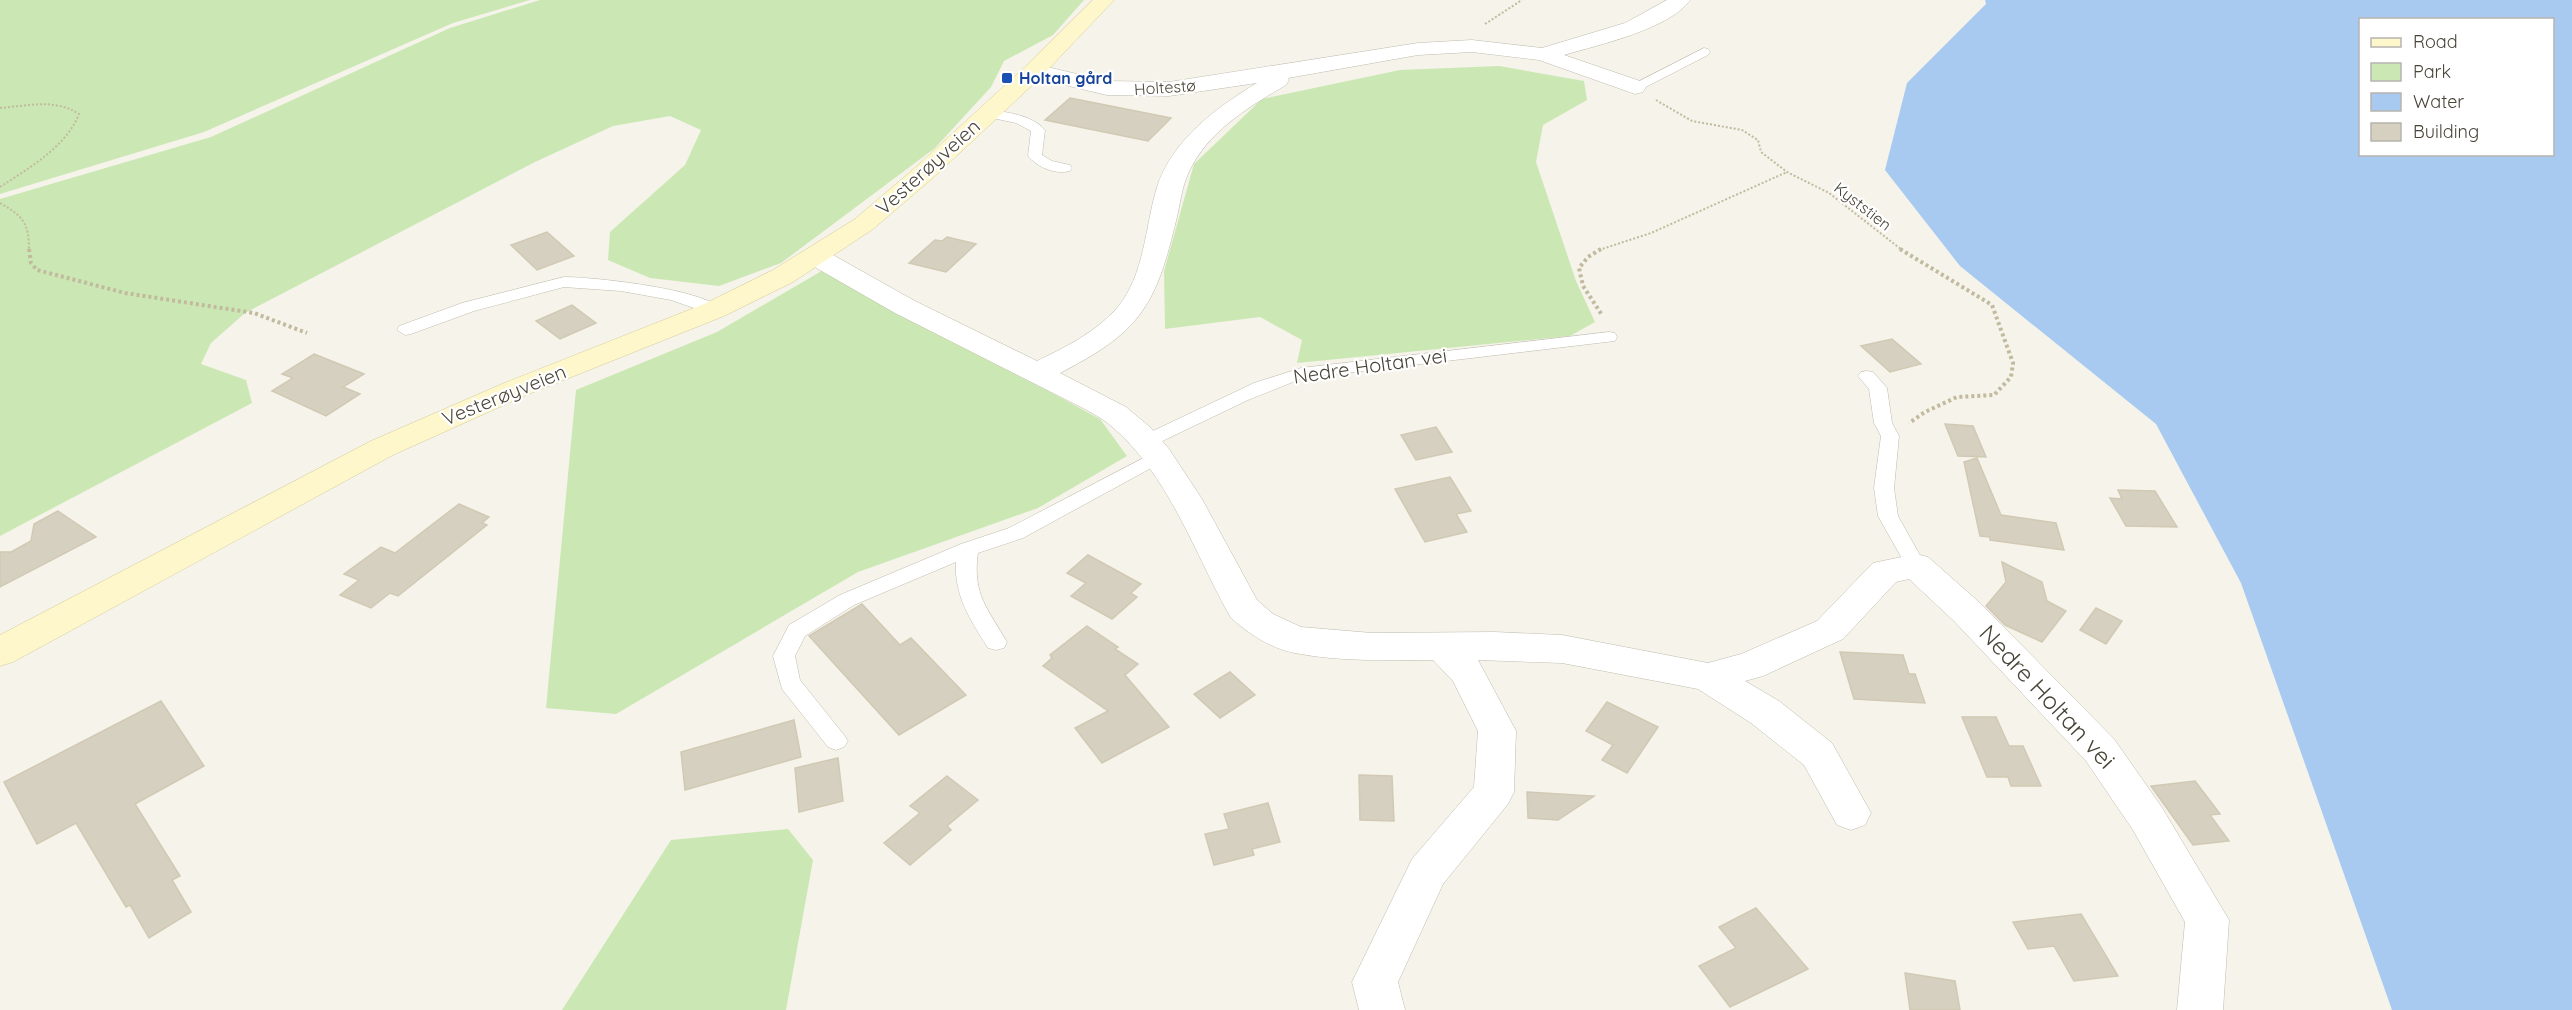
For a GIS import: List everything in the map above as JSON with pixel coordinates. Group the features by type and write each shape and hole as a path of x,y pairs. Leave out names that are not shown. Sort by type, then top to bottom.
{"main road":[{"name":"Vesterøyveien","path":"0,652 382,448 474,405 714,310 783,276 864,224 925,172 1034,71 1104,0"}],"street":[{"name":"Holtestø","path":"1542,54 1615,33 1665,13 1680,0"},
{"name":"Holtestø","path":"1034,71 1107,88 1146,90 1224,82 1418,49 1472,46 1542,54 1635,87"},
{"name":"Holtestø","path":"1039,372 1102,337 1121,320 1144,286 1164,220 1172,179 1199,138 1233,106 1296,70"},
{"path":"815,256 905,307 1039,372 1094,401 1122,419 1151,450 1177,486 1244,609 1260,623 1295,640 1372,647 1494,646 1562,649 1708,677 1765,712 1818,754 1851,813"},
{"path":"1708,677 1750,666 1830,630 1885,572 1916,566"},
{"name":"Nedre Holtan vei","path":"1916,566 1967,612 2100,750 2147,818 2206,920 2200,1010"},
{"path":"1382,1010 1375,982 1427,872 1494,792 1497,731 1467,672 1443,647"}],"lane":[{"path":"1635,87 1704,52"},
{"name":"Vesterøyveien","path":"988,113 1022,119 1032,124 1038,130 1035,156 1048,165 1065,168"},
{"path":"405,330 476,305 564,282 582,282 652,292 692,300 714,310"},
{"name":"Nedre Holtan vei","path":"836,741 790,683 784,656 797,631 847,600 968,549 1016,533 1114,482 1151,450 1189,423 1254,388 1301,373 1609,337"},
{"name":"Nedre Holtan vei","path":"1867,376 1878,388 1883,423 1890,436 1884,503 1892,526 1916,566"},
{"path":"968,549 964,570 971,605 996,642"}],"path":[{"path":"1472,46 1480,28 1522,0"},
{"name":"Kyststien","path":"1635,87 1692,121 1742,130 1758,140 1761,152 1787,172 1829,193 1889,242 1992,305 2013,363 2011,377 1995,395 1957,397 1925,412 1890,436"},
{"path":"0,108 62,106 79,114 77,124 34,165 0,187"},
{"path":"1609,337 1605,321 1582,285 1579,267 1588,257 1602,248 1626,243 1651,233 1787,172"},
{"path":"0,203 12,209 24,219 29,227 30,259 32,266 37,270 124,293 255,313 307,333"}],"green space":[{"path":"0,0 530,0 453,23 204,132 0,194"},
{"path":"540,0 1084,0 1053,35 1004,61 991,87 935,148 781,263 719,286 650,278 608,260 610,232 685,165 701,130 670,116 613,126 535,162 245,313 211,343 201,364 246,380 252,403 0,536 0,199 211,137 450,28"},
{"path":"1499,66 1584,81 1587,100 1543,125 1536,162 1576,281 1595,322 1570,336 1297,363 1302,340 1260,317 1165,329 1164,271 1194,164 1262,99 1400,70"},
{"path":"825,269 1100,419 1127,456 1038,508 858,572 616,714 546,708 576,390 717,332"},
{"path":"788,829 813,860 786,1010 562,1010 671,840"}],"water":[{"path":"1985,0 2572,0 2572,1010 2392,1010 2241,583 2156,424 1960,266 1885,170 1907,83 1986,4"}],"building":[{"path":"1070,98 1171,118 1148,141 1045,120"},
{"path":"547,232 574,256 537,270 511,245"},
{"path":"947,237 976,244 946,272 909,263 935,240 942,241"},
{"path":"572,305 596,323 560,339 536,321"},
{"path":"1892,339 1921,364 1890,372 1861,346"},
{"path":"314,354 364,374 343,387 360,394 326,416 272,391 293,378 282,374"},
{"path":"1945,424 1973,426 1986,457 1958,456"},
{"path":"1436,427 1452,452 1416,460 1401,435"},
{"path":"1977,458 2001,515 2056,523 2064,550 1990,540 1990,537 1980,536 1964,462"},
{"path":"1450,477 1471,511 1456,514 1467,532 1425,542 1395,489"},
{"path":"2118,490 2155,491 2177,527 2126,526 2110,498 2122,499"},
{"path":"459,504 489,517 482,523 487,525 398,596 390,593 371,608 340,595 359,580 344,574 381,547 395,553"},
{"path":"58,511 96,537 0,587 0,552 11,552 31,541 34,524"},
{"path":"1088,555 1141,584 1131,593 1137,597 1112,619 1071,596 1086,583 1067,573"},
{"path":"2002,562 2042,582 2047,601 2066,611 2042,642 2005,625 1986,606 2006,582"},
{"path":"862,604 900,645 911,638 966,695 899,735 809,636"},
{"path":"2096,608 2122,621 2106,644 2080,630"},
{"path":"1087,626 1138,664 1125,675 1169,727 1102,763 1075,728 1108,711 1043,666 1052,658 1050,655"},
{"path":"1840,652 1903,655 1909,674 1915,674 1925,703 1854,699"},
{"path":"1230,672 1255,695 1220,718 1194,694"},
{"path":"161,701 204,766 135,804 180,876 172,880 191,912 149,938 130,905 126,907 76,823 37,844 4,782"},
{"path":"1607,702 1658,727 1627,773 1602,760 1613,745 1586,731"},
{"path":"1962,717 1996,717 2009,746 2023,746 2041,786 2011,786 2008,777 1987,777"},
{"path":"794,720 801,757 685,790 681,752"},
{"path":"838,758 843,801 799,812 795,768"},
{"path":"1359,775 1392,776 1394,821 1360,820"},
{"path":"947,776 978,800 947,826 951,830 910,865 884,843 920,813 910,806"},
{"path":"2195,781 2220,814 2210,815 2229,841 2193,845 2151,786"},
{"path":"1527,792 1594,796 1558,820 1528,818"},
{"path":"1268,803 1280,842 1252,849 1254,855 1214,865 1205,834 1229,829 1224,814"},
{"path":"1756,908 1808,969 1730,1007 1699,966 1736,948 1719,927"},
{"path":"2081,914 2118,976 2074,981 2054,946 2028,949 2013,922"},
{"path":"1905,973 1955,981 1960,1010 1910,1010"}],"place":[{"name":"Holtan gård","path":"1007,78"}]}
